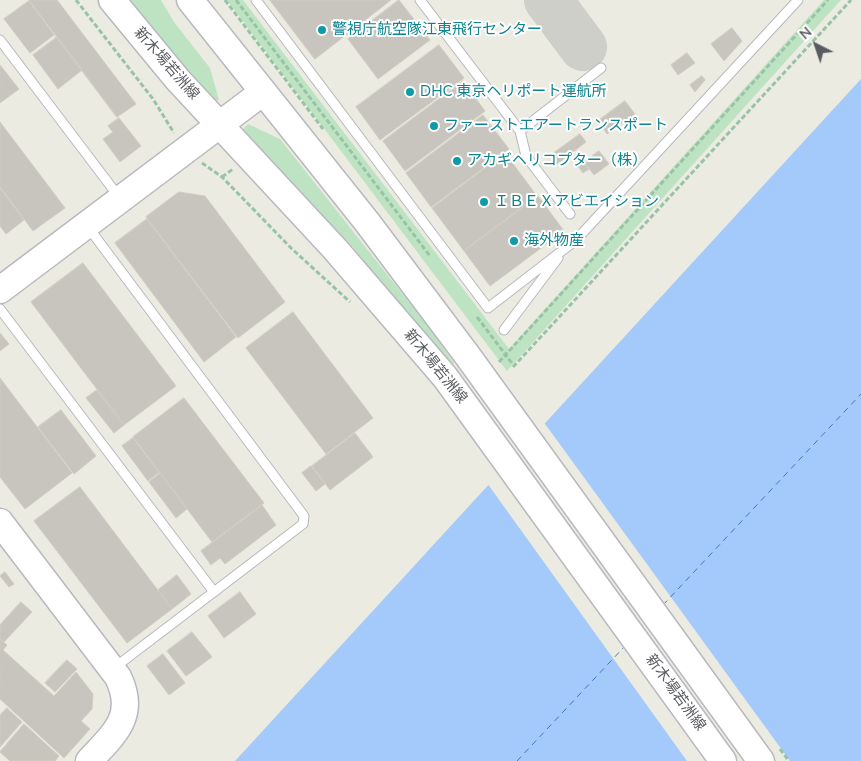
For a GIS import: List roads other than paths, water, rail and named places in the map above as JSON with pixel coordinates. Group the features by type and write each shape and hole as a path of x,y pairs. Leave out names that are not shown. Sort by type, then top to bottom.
{"street":[{"name":"新木場若洲線","path":"190,0 366,222 468,355 761,761"},
{"name":"新木場若洲線","path":"119,6 178,80 335,249 445,377 724,761"},
{"path":"5,282 86,225 263,92"},
{"path":"0,522 118,677 124,693 124,715 119,728 89,761"}],"lane":[{"path":"256,0 488,308 576,240 798,0"},
{"path":"420,0 520,131 526,156 570,214"},
{"path":"0,40 121,199"},
{"path":"520,131 601,68"},
{"path":"86,225 304,516 303,524 112,670"},
{"path":"504,330 566,248"},
{"path":"0,309 214,592"}],"water":[{"path":"861,79 861,761 235,761"}],"place":[{"name":"警視庁航空隊江東飛行センター","path":"322,30"},
{"name":"DHC 東京ヘリポート運航所","path":"410,92"},
{"name":"ファーストエアートランスポート","path":"434,126"},
{"name":"アカギヘリコプター（株）","path":"457,161"},
{"name":"ＩＢＥＸアビエイション","path":"484,202"},
{"name":"海外物産","path":"514,241"}]}
